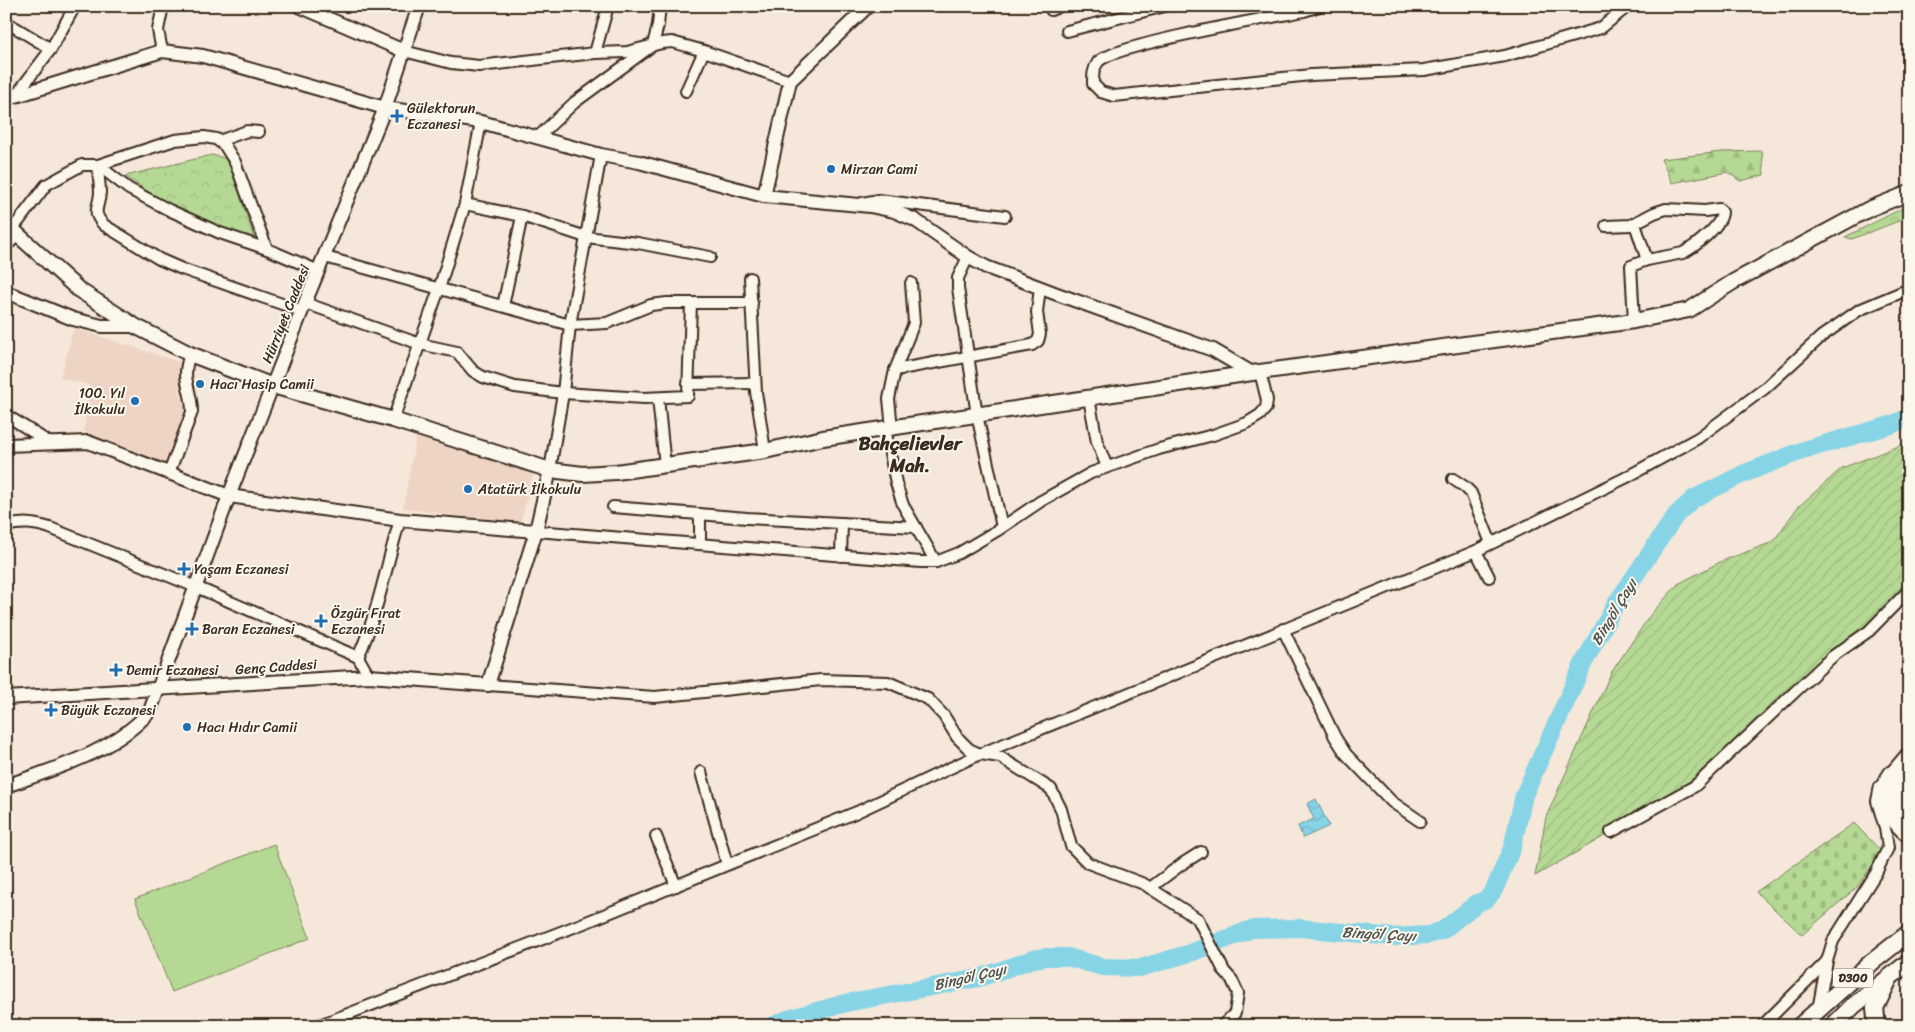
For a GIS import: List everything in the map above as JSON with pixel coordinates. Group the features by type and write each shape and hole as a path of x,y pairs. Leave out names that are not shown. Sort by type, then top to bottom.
{"highway":[{"path":"1892,774 1900,802 1909,816"},
{"path":"1892,774 1886,783 1885,792 1891,816 1909,834"},
{"name":"D300","path":"1800,1026 1872,962 1909,933"},
{"name":"D300","path":"1833,1026 1853,1006 1909,962"},
{"path":"1877,1026 1875,1008 1890,976"}],"main road":[{"path":"12,229 79,290 135,326 190,354 274,386 393,420 550,470 583,474 665,466 765,451 823,438 1256,372 1634,321 1689,310 1733,282 1869,209 1909,193"},
{"path":"1892,774 1909,754"}],"street":[{"path":"11,97 51,49 75,6"},
{"path":"162,51 158,30 163,6"},
{"path":"299,6 404,51 451,63 480,66 595,53 627,52 672,42 790,81"},
{"name":"Hürriyet Caddesi","path":"6,786 97,751 137,726 150,711 229,496 385,108 419,6"},
{"path":"595,53 608,6"},
{"path":"539,136 575,102 653,45 660,6"},
{"path":"764,196 790,81 868,6"},
{"path":"1067,31 1165,6"},
{"path":"1319,6 1304,11 1189,34 1119,52 1099,61 1092,73 1093,84 1101,92 1114,96 1310,75 1424,70 1504,56 1601,28 1628,6"},
{"path":"6,22 51,49"},
{"path":"6,445 88,442 229,496 400,520 936,562 959,553 1002,528 1041,501 1091,473 1133,460 1159,449 1213,435 1247,423 1260,415 1266,408 1267,400 1256,372 1213,350 986,267 906,216 894,211 858,204 764,196 639,162 601,155 539,136 481,122 385,108 203,56 162,51 11,97"},
{"path":"686,91 704,51"},
{"path":"393,420 439,289 465,204 481,122"},
{"path":"219,141 247,131 259,132"},
{"path":"6,246 12,229 46,185 82,165 98,165 175,140 204,137 219,141 225,146 236,162 267,249"},
{"path":"601,155 570,324 564,393 550,470 536,531 488,685 655,697 820,680 888,682 928,699 944,716 957,737 969,749 980,754 1000,757 1051,789 1062,809 1071,846 1088,863 1150,888 1198,919 1224,971 1232,980 1238,993 1235,1013 1222,1026"},
{"path":"98,165 129,189 169,210 220,233 267,249 319,271"},
{"path":"98,165 100,193 96,209 97,218 104,225 159,259 182,269 420,344 457,352 473,371 494,381 515,387 564,393 658,398 688,396 691,303"},
{"path":"858,204 879,200 1005,216"},
{"path":"465,204 522,216 586,237 638,243 710,257"},
{"path":"1606,226 1635,224 1654,213 1666,209 1706,211 1719,209 1722,212 1722,217 1701,241 1683,253 1646,260 1631,266 1634,321"},
{"path":"503,306 522,216"},
{"path":"1635,224 1646,260"},
{"path":"325,257 570,324 607,322 651,305 667,303 752,304"},
{"path":"968,257 958,278 958,283 977,415 1002,528"},
{"path":"750,278 755,383 765,451"},
{"path":"911,283 914,323 895,370 890,399 889,428 896,483 904,504 936,562"},
{"path":"895,370 1029,346 1035,343 1040,334 1037,312 1040,288"},
{"path":"317,1026 676,886 857,812 980,754 1476,551 1625,478 1698,438 1764,389 1829,330 1859,310 1909,288"},
{"path":"6,292 73,319 102,326 135,326"},
{"path":"168,473 192,412 185,379 186,365 190,354"},
{"path":"688,384 755,383"},
{"path":"658,398 665,466"},
{"path":"1089,398 1093,428 1108,467"},
{"path":"6,415 50,443"},
{"path":"1453,479 1471,493 1491,543"},
{"path":"613,507 747,518 916,527"},
{"path":"700,514 700,544"},
{"path":"358,657 370,631 387,561 400,520"},
{"path":"6,526 19,523 35,523 196,587 358,657 369,676"},
{"path":"841,556 842,523"},
{"path":"1476,551 1489,577"},
{"path":"1611,832 1695,786 1833,656 1869,631 1909,590"},
{"path":"1282,629 1335,737 1346,754 1392,802 1420,821"},
{"name":"Genç Caddesi","path":"6,698 369,676 488,685"},
{"path":"701,772 727,864"},
{"path":"1818,1010 1827,961 1833,941 1876,873 1888,848 1885,828 1877,801 1881,781 1892,774"},
{"path":"656,836 676,886"},
{"path":"1150,888 1201,852"},
{"path":"1762,1026 1827,961"}],"shaded area":[{"name":"100. Yıl İlkokulu","path":"74,328 182,363 179,389 186,412 164,467 84,432 89,385 60,378"},
{"name":"Atatürk İlkokulu","path":"416,437 534,470 520,525 403,508"}],"green space":[{"path":"1762,151 1764,175 1740,181 1728,172 1672,183 1661,159 1722,152"},
{"path":"212,155 224,158 230,166 254,237 205,223 168,205 125,176"},
{"path":"1909,205 1909,217 1852,239 1845,237"},
{"path":"1909,442 1909,601 1774,707 1669,799 1535,876 1546,817 1611,673 1651,614 1678,584 1722,561 1773,542 1797,508 1842,468"},
{"path":"1854,823 1882,852 1857,887 1802,935 1756,892"},
{"path":"274,844 310,938 172,992 135,899"}],"water":[{"path":"1316,799 1329,826 1303,838 1298,826 1314,819 1307,804"}],"waterway":[{"name":"Bingöl Çayı","path":"772,1026 788,1019 846,1003 979,978 1033,959 1045,957 1067,957 1103,967 1140,968 1190,953 1252,929 1300,928 1394,937 1428,935 1443,930 1477,903 1487,899 1494,890 1512,848 1524,795 1584,662 1617,602 1676,515 1693,499 1743,474 1804,450 1891,425 1909,417"}],"place":[{"name":"Gülektorun Eczanesi","path":"397,116"},
{"name":"Mirzan Cami","path":"831,169"},
{"name":"Hacı Hasip Camii","path":"200,384"},
{"name":"100. Yıl İlkokulu","path":"135,401"},
{"name":"Atatürk İlkokulu","path":"468,489"},
{"name":"Yaşam Eczanesi","path":"184,569"},
{"name":"Özgür Fırat Eczanesi","path":"321,621"},
{"name":"Baran Eczanesi","path":"192,629"},
{"name":"Demir Eczanesi","path":"116,670"},
{"name":"Büyük Eczanesi","path":"51,710"},
{"name":"Hacı Hıdır Camii","path":"187,727"}],"district":[{"name":"Bahçelievler Mah.","path":"910,454"}]}
